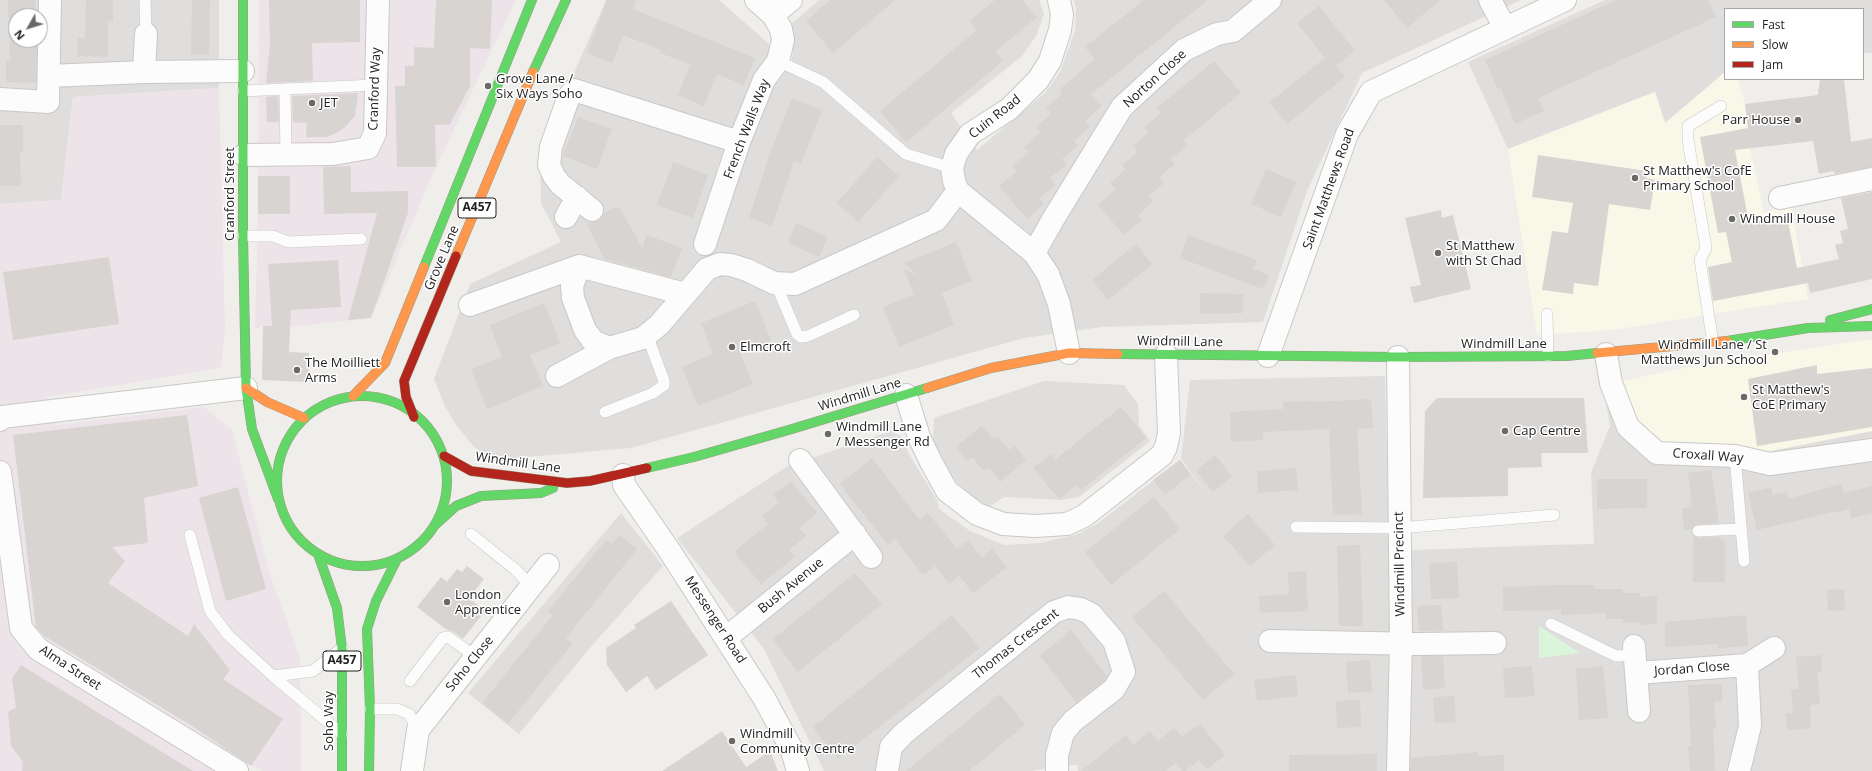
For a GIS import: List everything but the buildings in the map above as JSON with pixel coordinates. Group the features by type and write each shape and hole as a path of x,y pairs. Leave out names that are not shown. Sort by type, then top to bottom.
{"main road":[{"name":"Cranford Street","path":"243,0 243,236 246,388 252,429 288,525 318,554"},
{"name":"Grove Lane","path":"353,396 385,363 532,0"},
{"name":"Grove Lane","path":"414,417 406,397 404,382 534,70 566,0"},
{"name":"Windmill Lane","path":"1808,328 1841,316 1872,309"},
{"name":"Windmill Lane","path":"444,456 471,471 567,483 590,481 623,475 709,453 906,395 991,368 1069,353 1398,357 1548,356 1606,354 1713,343 1808,328 1872,326"},
{"path":"246,388 268,402 304,418"},
{"path":"278,499 277,479 280,454 288,437 304,418 326,403 353,396 378,397 396,403 429,428 444,456 447,478 446,498 435,525 422,542 410,552 397,559 368,566 341,564 318,554"},
{"name":"Windmill Lane","path":"435,525 456,506 481,496 541,493 567,483"},
{"name":"Soho Way","path":"318,554 338,608 342,648 342,771"},
{"name":"A457","path":"369,771 370,709 367,629 376,601 397,559"}],"street":[{"path":"0,99 48,102 50,0"},
{"name":"Cranford Way","path":"244,155 333,154 368,148 375,133 378,0"},
{"name":"French Walls Way","path":"557,376 609,348 643,338 659,325 685,294 706,258 739,142 764,80 778,60 783,40 780,29 773,15 756,0"},
{"path":"773,15 791,0"},
{"name":"Cuin Road","path":"952,168 956,154 970,134 1009,108 1038,80 1050,61 1060,30 1062,15 1059,0"},
{"name":"Norton Close","path":"1034,253 1122,107 1184,50 1217,34 1232,30 1270,0"},
{"path":"1490,0 1505,28"},
{"name":"Saint Matthews Road","path":"1268,356 1347,134 1371,92 1565,0"},
{"path":"144,72 146,34"},
{"path":"49,76 144,72 243,81"},
{"path":"566,217 584,204 560,184 549,165 551,146 569,96 574,90 739,142"},
{"path":"952,168 954,181 958,191 1034,253 1048,274 1059,304 1069,353"},
{"path":"1780,198 1872,179"},
{"path":"706,258 720,264 731,265 747,270 776,284 795,284 936,220 958,191"},
{"path":"579,266 572,286 573,298 585,330 592,341 609,348"},
{"path":"470,305 579,266 685,294"},
{"name":"Croxall Way","path":"1606,354 1611,383 1628,427 1657,453 1735,456 1770,464 1872,450"},
{"path":"906,395 919,437 947,491 977,514 1003,524 1035,526 1067,524 1084,516 1162,455 1166,447 1169,433 1166,355"},
{"name":"Windmill Precinct","path":"1398,357 1401,643 1398,771"},
{"path":"1,418 246,388"},
{"path":"800,460 871,557"},
{"name":"Alma Street","path":"0,472 21,628 38,649 237,771"},
{"name":"Messenger Road","path":"623,475 624,485 669,550 764,698 791,748 798,771"},
{"name":"Bush Avenue","path":"726,638 855,534"},
{"name":"Soho Close","path":"418,730 548,565"},
{"name":"Thomas Crescent","path":"887,771 891,747 903,734 1054,612 1068,607 1081,609 1091,614 1114,641 1124,672 1114,689 1073,721 1063,733 1057,754 1057,771"},
{"path":"1270,641 1495,643"},
{"name":"Jordan Close","path":"1639,711 1635,658 1747,665 1774,648"},
{"name":"Jordan Close","path":"1739,771 1750,726 1747,665"},
{"path":"412,771 418,730"}],"lane":[{"path":"145,0 146,34"},
{"path":"778,60 823,82 906,154 952,168"},
{"path":"243,81 285,89 376,85"},
{"path":"285,89 286,154"},
{"path":"1713,343 1700,260 1706,248 1688,140 1688,126 1721,106"},
{"path":"243,236 273,236 288,242 361,239"},
{"path":"776,284 797,334 801,336 808,336 854,315"},
{"path":"1547,314 1548,356"},
{"path":"605,412 653,393 664,385 664,381 646,335"},
{"path":"1735,456 1740,529 1744,561"},
{"path":"1296,527 1399,528 1554,514"},
{"path":"1698,531 1740,529"},
{"path":"471,534 516,570 531,587"},
{"path":"190,536 210,611 228,635 273,676 343,735"},
{"path":"1551,624 1616,656 1635,658"},
{"path":"410,681 443,638 448,638 476,657"},
{"path":"273,676 313,671 342,648"},
{"path":"370,709 397,709 409,714 418,730"}],"shaded area":[{"path":"0,0 219,0 219,88 73,97 61,200 0,204"},
{"path":"259,0 516,0 436,167 371,318 290,327 263,326 255,329 258,214"},
{"path":"606,0 719,0 768,43 771,53 752,82 717,168 736,177 769,90 783,72 791,65 793,52 790,33 791,24 819,0 1039,0 1044,14 1036,36 1022,56 951,113 977,150 1045,93 1060,72 1075,31 1076,9 1074,0 1521,0 1362,73 1307,191 1263,322 1102,327 1024,338 631,448 492,460 473,446 454,422 445,406 434,379 470,284 561,242 541,203 540,150"},
{"path":"1605,0 1872,0 1872,53 1864,53 1864,8 1724,8 1724,73 1665,124 1655,92 1508,149 1468,62"},
{"name":"St Matthew's CofE Primary School","path":"1724,73 1724,80 1738,80 1745,104 1750,149 1764,212 1791,206 1808,299 1612,330 1537,335 1508,149 1655,92 1665,123"},
{"path":"219,88 225,329 221,368 47,397 56,425 204,407 232,430 268,569 300,657 301,771 262,771 233,753 224,771 0,771 0,204 61,200 73,97"},
{"name":"St Matthew's CoE Primary","path":"1872,339 1872,431 1756,454 1657,448 1634,427 1611,383 1704,364"},
{"path":"1872,341 1872,771 1078,771 1078,765 1062,765 1032,771 824,771 764,649 677,538 788,466 891,431 901,436 910,456 937,500 939,509 970,531 1004,545 1040,543 1075,535 1097,524 1180,460 1214,503 1181,459 1190,380 1385,376 1389,551 1594,544 1591,473 1610,426 1603,384"},
{"path":"1044,381 1124,385 1138,404 1139,426 1150,441 1079,497 1061,500 1004,497 989,507 971,497 954,479 933,441 934,418"},
{"path":"621,513 663,566 589,649 519,734 468,693"}],"green space":[{"path":"1539,626 1580,653 1539,658"}],"traffic: fast":[{"path":"243,0 243,236 246,388 252,429 278,499"},
{"path":"424,267 532,0"},
{"path":"533,72 566,0"},
{"path":"1830,320 1872,309"},
{"path":"1727,341 1808,328 1872,326"},
{"path":"1118,354 1398,357 1567,356 1597,353"},
{"path":"647,468 694,457 927,388"},
{"path":"362,396 387,400 402,406 422,421 437,441 445,464 447,481 443,506 437,521 422,541 402,556 379,564 362,566 337,562 322,556 302,541 287,521 279,498 277,481 281,456 287,441 302,421 322,406 345,398 362,396"},
{"path":"435,525 456,506 481,496 541,493 553,488"},
{"path":"318,554 337,608 342,648 342,771"},
{"path":"369,771 370,709 367,629 376,601 397,559"}],"traffic: slow":[{"path":"456,256 533,72"},
{"path":"353,396 385,363 424,267"},
{"path":"1597,353 1727,341"},
{"path":"927,388 991,368 1069,353 1118,354"},
{"path":"246,388 267,402 304,418"}],"traffic: jam":[{"path":"414,417 406,397 404,381 456,256"},
{"path":"444,456 471,471 567,483 590,481 647,468"}],"place":[{"name":"Grove Lane / Six Ways Soho","path":"488,86"},
{"name":"JET","path":"312,103"},
{"name":"Parr House","path":"1798,120"},
{"name":"St Matthew's CofE Primary School","path":"1635,178"},
{"name":"Windmill House","path":"1732,219"},
{"name":"St Matthew with St Chad","path":"1438,253"},
{"name":"Elmcroft","path":"732,347"},
{"name":"Windmill Lane / St Matthews Jun School","path":"1775,352"},
{"name":"The Moilliett Arms","path":"297,370"},
{"name":"St Matthew's CoE Primary","path":"1744,397"},
{"name":"Cap Centre","path":"1505,431"},
{"name":"Windmill Lane / Messenger Rd","path":"828,434"},
{"name":"London Apprentice","path":"447,602"},
{"name":"Windmill Community Centre","path":"732,741"}]}
